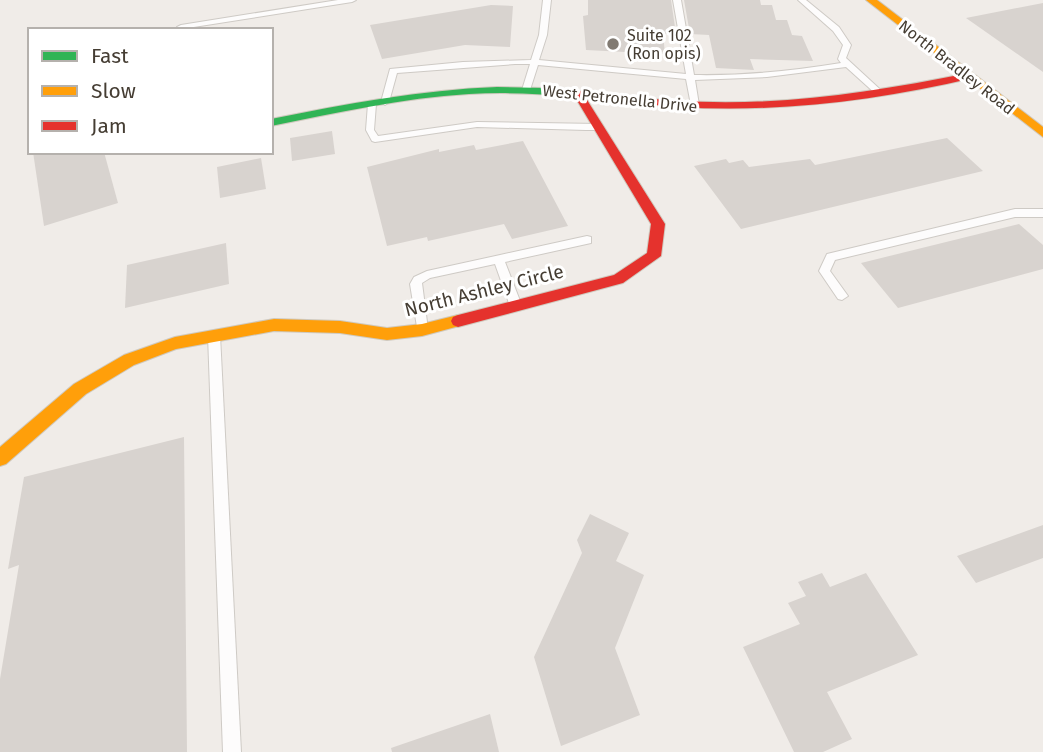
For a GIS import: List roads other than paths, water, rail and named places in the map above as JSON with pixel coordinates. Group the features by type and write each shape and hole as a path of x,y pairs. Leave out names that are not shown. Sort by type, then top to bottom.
{"street":[{"name":"North Bradley Road","path":"871,0 1043,133"},
{"name":"West Petronella Drive","path":"273,123 449,93 526,90 578,92 695,106 792,106 829,103 969,76"},
{"name":"North Ashley Circle","path":"0,458 80,389 129,360 174,344 214,334 274,325 340,327 387,334 422,330 618,279 654,256 658,224 578,92"}],"lane":[{"path":"181,27 352,0"},
{"path":"526,90 543,35 547,0"},
{"path":"677,0 695,106"},
{"path":"802,0 836,29 847,45 842,60 880,93"},
{"path":"599,127 546,128 492,124 439,128 374,139 370,130 393,71 492,62 535,62 689,77 743,77 792,73 847,64"},
{"path":"842,296 824,271 831,257 1015,213 1043,213"},
{"path":"422,330 415,289 418,280 427,275 587,240"},
{"path":"499,259 516,306"},
{"path":"214,334 232,752"}],"place":[{"name":"Suite 102 (Ron opis)","path":"613,44"}]}
